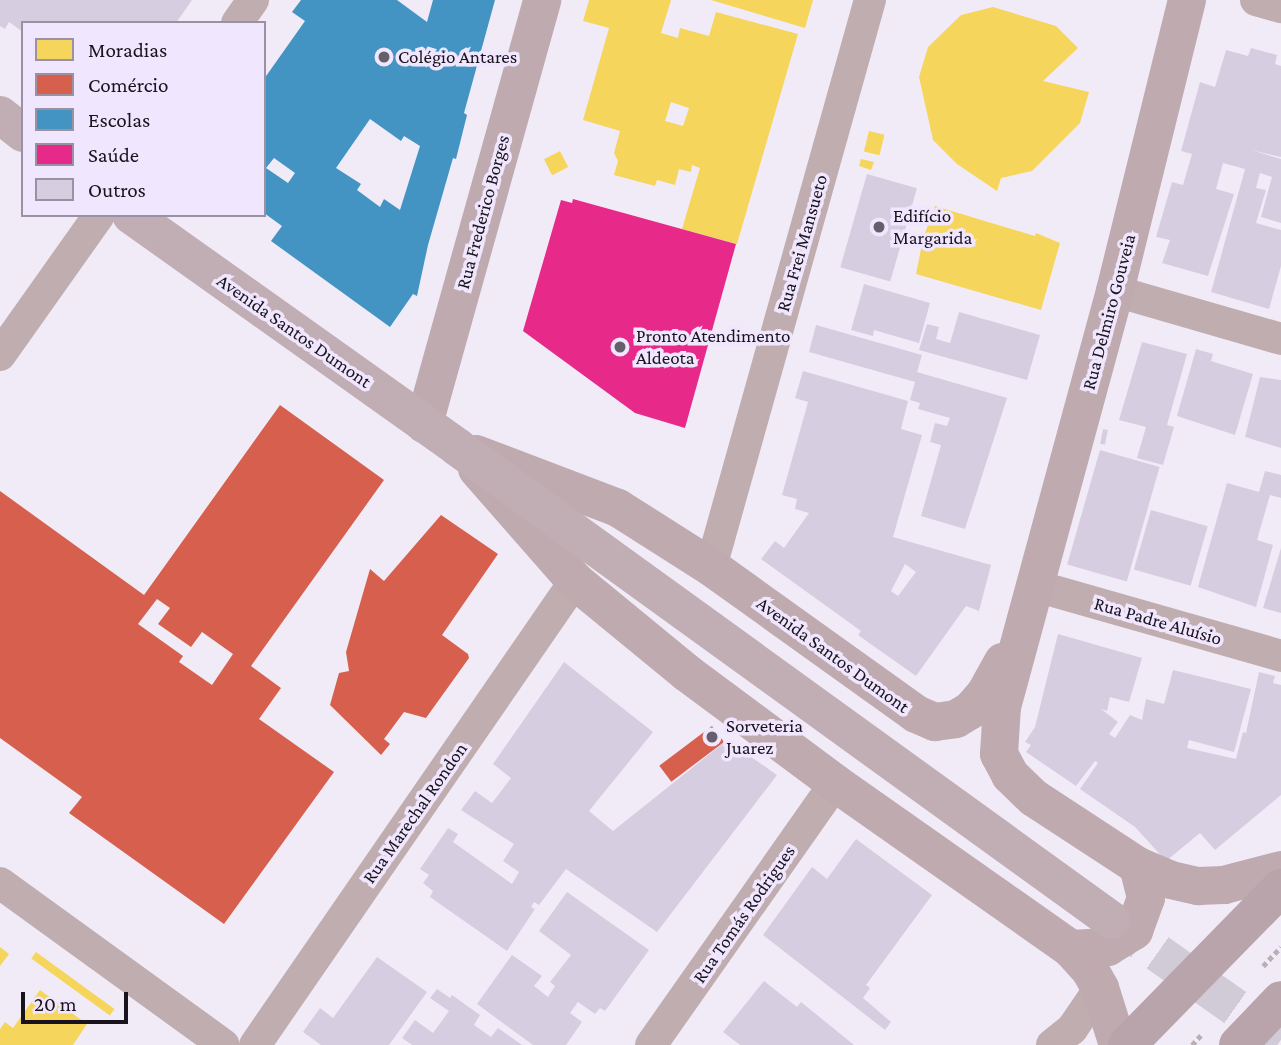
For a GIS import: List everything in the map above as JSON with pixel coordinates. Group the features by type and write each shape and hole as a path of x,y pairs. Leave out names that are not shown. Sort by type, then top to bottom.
{"highway":[{"path":"1127,1045 1281,888"},
{"path":"1238,1045 1281,1000"}],"main road":[{"path":"0,116 21,132"},
{"name":"Avenida Santos Dumont","path":"134,217 1111,920"}],"street":[{"path":"238,21 253,0"},
{"name":"Rua Frederico Borges","path":"424,424 541,0"},
{"name":"Rua Frei Mansueto","path":"711,567 870,0"},
{"name":"Rua Delmiro Gouveia","path":"1025,624 1115,291 1187,0"},
{"path":"1256,0 1281,7"},
{"path":"0,355 98,217"},
{"path":"1115,291 1281,338"},
{"name":"Avenida Santos Dumont","path":"457,447 618,508 711,567 916,714 935,722 956,719 971,710 985,694 1025,624"},
{"name":"Avenida Santos Dumont","path":"457,447 575,581 687,673 835,783 1071,949 1090,970 1100,988 1118,1045"},
{"name":"Rua Marechal Rondon","path":"255,1045 575,581"},
{"name":"Rua Padre Aluísio","path":"1036,586 1281,656"},
{"path":"1025,624 1002,706 999,754 1010,775 1034,798 1138,866 1171,880 1198,886 1224,885 1281,870"},
{"name":"Rua Tomás Rodrigues","path":"666,1040 835,783"},
{"path":"1071,949 1108,947 1134,930 1146,898 1138,866"},
{"path":"0,883 224,1045"},
{"path":"1052,1045 1072,1029 1100,988"}],"building: Moradias":[{"path":"589,0 671,0 661,33 678,38 680,28 709,36 716,12 798,34 737,244 682,229 700,168 692,165 691,172 679,169 675,185 657,180 655,186 614,175 618,161 614,153 620,131 583,120 609,28 583,21","holes":["671,102 689,108 683,126 665,121"]},
{"path":"711,0 813,0 805,28"},
{"path":"993,7 1056,26 1078,48 1043,81 1089,92 1080,123 1032,171 1001,178 997,191 957,164 933,140 919,77 928,47 961,15"},
{"path":"869,131 885,135 879,155 864,151"},
{"path":"560,151 568,167 552,175 544,159"},
{"path":"861,159 874,162 871,170 859,166"},
{"path":"935,206 1035,236 1036,233 1060,243 1041,310 916,274 922,244 928,234 925,233"},
{"path":"0,947 9,954 0,966"},
{"path":"36,952 114,1009 110,1015 31,958"},
{"path":"40,990 87,1024 73,1045 0,1045 0,1029 5,1022 13,1028"}],"building: Comércio":[{"path":"280,405 384,480 251,666 281,688 259,719 334,772 224,924 69,813 82,797 0,738 0,491 144,595","holes":["157,599 170,608 158,624 191,647 202,632 233,654 212,685 179,662 183,656 138,624"]},
{"path":"441,515 498,554 442,635 468,654 469,658 426,718 404,712 384,739 390,744 381,755 330,705 339,673 349,671 346,652 370,569 384,581"},
{"path":"712,726 724,742 671,782 659,766"}],"building: Escolas":[{"path":"301,0 397,0 427,22 433,0 495,0 464,113 467,115 456,159 453,158 428,245 417,296 413,294 390,327 271,241 282,226 266,214 266,168 266,76 305,21 292,12","holes":["370,119 401,141 404,136 420,146 400,210 384,199 380,207 357,190 361,184 336,168","274,158 295,173 288,183 266,168"]}],"building: Saúde":[{"path":"573,199 736,244 685,428 635,413 523,331 561,200 572,203"}],"building: Outros":[{"path":"0,0 192,0 177,21 21,21 21,31 9,22 5,29 0,26"},
{"path":"1251,48 1277,55 1275,64 1281,66 1281,157 1251,150 1281,159 1281,223 1261,217 1272,177 1260,173 1256,188 1266,190 1256,223 1281,230 1281,266 1269,309 1211,292 1245,169 1223,163 1216,189 1234,194 1208,276 1162,263 1170,240 1156,237 1172,182 1183,185 1192,154 1181,151 1200,82 1215,87 1226,50 1248,56"},
{"name":"Edifício Margarida","path":"867,174 917,188 890,282 840,267"},
{"path":"864,284 930,303 919,343 874,330 873,336 851,330"},
{"path":"959,312 1040,335 1027,380 919,350 927,324 939,327 936,339 950,343"},
{"path":"816,325 922,355 917,372 1007,398 965,529 921,516 941,445 930,442 935,423 947,426 950,418 918,409 920,403 910,400 915,382 809,352"},
{"path":"1142,342 1187,354 1167,425 1174,427 1163,465 1137,458 1146,427 1119,420"},
{"path":"1196,349 1213,354 1211,361 1253,374 1235,435 1177,416"},
{"path":"803,371 908,401 901,429 922,435 893,537 991,565 979,611 966,606 916,676 858,635 861,631 761,559 775,541 784,548 809,513 795,509 797,499 782,495 808,402 795,398","holes":["905,564 916,572 898,596 891,591"]},
{"path":"1260,377 1281,380 1281,448 1245,437"},
{"path":"1103,429 1108,430 1105,445 1100,444"},
{"path":"1100,450 1160,467 1127,581 1067,564"},
{"path":"1265,471 1281,475 1281,498 1270,495 1257,540 1273,545 1256,607 1198,587 1227,483 1259,492"},
{"path":"1151,510 1208,526 1191,586 1134,570"},
{"path":"1281,548 1281,613 1263,608"},
{"path":"1058,634 1142,658 1129,702 1110,697 1107,711 1101,709 1118,722 1109,734 1115,738 1130,715 1142,720 1146,699 1164,704 1173,670 1251,689 1234,752 1189,740 1187,748 1236,759 1243,732 1246,733 1259,672 1275,676 1273,683 1281,685 1281,795 1215,850 1200,833 1166,861 1135,827 1080,789 1098,763 1095,761 1076,786 1026,752 1031,745 1025,742 1035,727"},
{"path":"564,662 653,732 589,811 613,831 727,740 777,775 657,932 566,869 539,905 534,902 531,907 535,909 507,951 430,897 433,891 423,883 429,875 420,869 448,828 458,834 453,842 512,884 519,872 503,861 514,844 461,810 475,791 492,803 511,778 493,764"},
{"path":"856,839 932,895 866,985 870,988 863,998 891,1022 885,1030 763,935 812,867 827,879"},
{"path":"567,892 649,950 605,1011 600,1008 595,1014 578,1002 570,1013 582,1022 566,1045 533,1045 477,1004 512,955 542,976 534,986 548,997 555,986 550,982 571,955 539,931"},
{"path":"377,957 427,992 389,1045 321,1045 303,1032 320,1008 333,1018"},
{"path":"764,981 797,1007 801,1002 854,1045 740,1045 723,1032"},
{"path":"437,989 450,998 452,995 480,1015 474,1025 491,1037 498,1028 522,1045 412,1045 402,1038 415,1020 433,1033 449,1011 430,998"}],"tunnel":[{"path":"1111,920 1281,1040"}],"place":[{"name":"Colégio Antares","path":"384,57"},
{"name":"Edifício Margarida","path":"879,227"},
{"name":"Pronto Atendimento Aldeota","path":"620,347"},
{"name":"Sorveteria Juarez","path":"712,737"}]}
